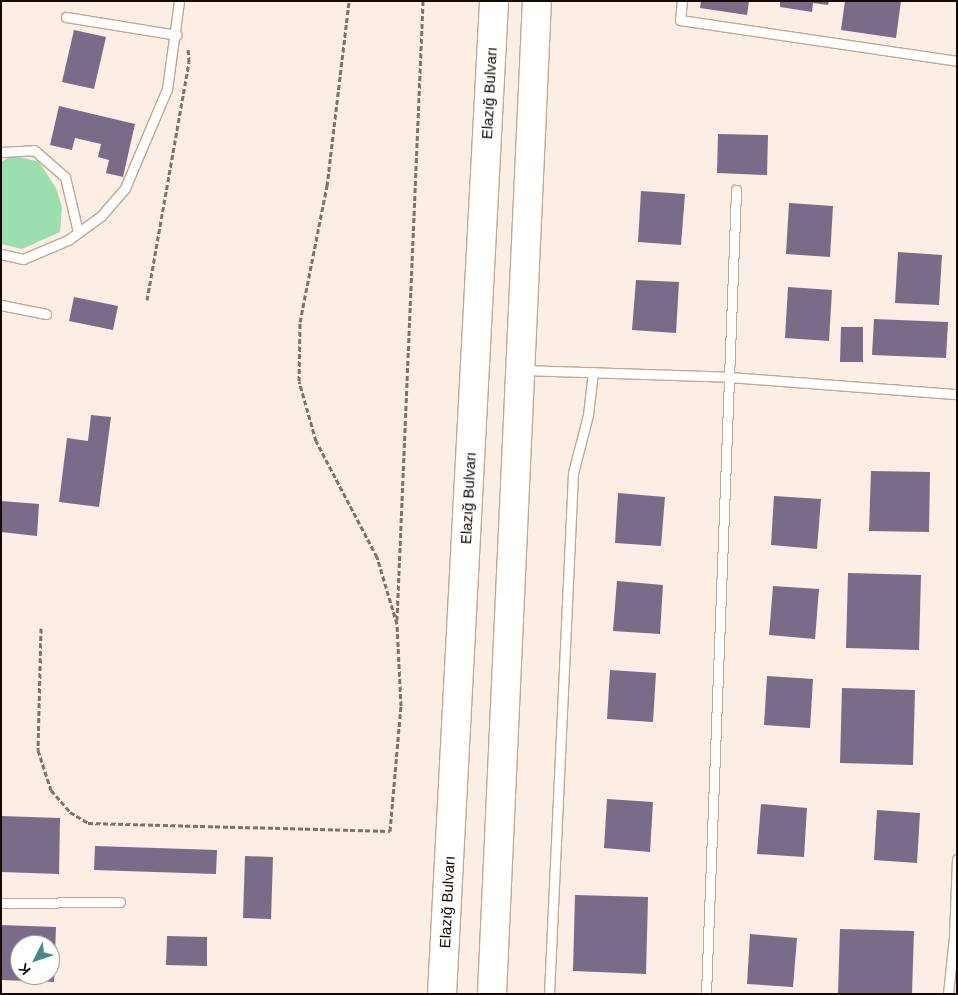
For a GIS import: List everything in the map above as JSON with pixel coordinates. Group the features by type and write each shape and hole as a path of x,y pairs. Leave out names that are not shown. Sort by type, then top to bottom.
{"main road":[{"name":"Elazığ Bulvarı","path":"442,994 494,1"},
{"path":"492,994 522,370 537,1"}],"lane":[{"path":"1,254 23,259 78,232 101,216 125,188 167,89 177,35 180,1"},
{"path":"682,1 680,20 957,61"},
{"path":"66,17 177,35"},
{"path":"1,152 34,150 64,177 78,232"},
{"path":"706,994 736,190"},
{"path":"1,305 46,314"},
{"path":"522,370 730,377 957,394"},
{"path":"548,994 573,473 588,415 593,372"},
{"path":"948,994 954,937 957,859"},
{"path":"1,903 120,902"}],"path":[{"path":"349,1 328,186 300,322 298,381 316,441 377,557 397,624"},
{"path":"41,628 38,750 51,790 70,812 88,823 390,831 401,706 397,624 423,1"},
{"path":"146,300 189,62 189,49 177,35"}],"green space":[{"path":"12,155 39,162 56,188 62,207 60,232 22,249 1,244 1,162"}],"building":[{"path":"701,1 749,1 747,15 700,8"},
{"path":"780,1 829,1 828,5 813,3 812,12 780,7"},
{"path":"845,1 901,1 896,38 841,30"},
{"path":"74,30 106,37 94,89 62,82"},
{"path":"59,106 135,124 123,177 106,173 109,160 98,157 101,144 75,138 72,150 50,145"},
{"path":"718,134 768,135 767,175 717,173"},
{"path":"641,191 685,194 681,245 638,242"},
{"path":"789,203 833,206 830,257 786,254"},
{"path":"898,252 942,255 939,305 895,303"},
{"path":"636,280 679,282 676,333 632,330"},
{"path":"788,287 832,290 829,341 785,338"},
{"path":"74,297 118,306 113,330 69,321"},
{"path":"874,319 948,322 946,358 872,355"},
{"path":"841,327 863,327 863,362 840,362"},
{"path":"91,415 111,417 99,507 59,502 67,438 88,441"},
{"path":"871,471 930,472 929,532 869,531"},
{"path":"618,493 665,497 661,546 615,543"},
{"path":"774,496 821,499 817,549 771,545"},
{"path":"1,501 39,504 37,536 1,532"},
{"path":"848,573 921,575 919,650 846,648"},
{"path":"617,581 663,585 660,634 613,631"},
{"path":"773,586 819,589 815,639 769,635"},
{"path":"610,670 656,673 653,722 607,719"},
{"path":"767,676 813,679 810,728 764,725"},
{"path":"842,688 915,690 913,765 840,763"},
{"path":"607,799 653,802 650,852 604,848"},
{"path":"761,804 807,808 804,857 757,854"},
{"path":"877,810 920,813 917,863 874,860"},
{"path":"1,816 60,818 59,874 1,872"},
{"path":"95,846 217,850 216,874 94,870"},
{"path":"245,856 273,857 271,919 243,918"},
{"path":"575,895 648,897 646,974 573,971"},
{"path":"1,925 56,927 56,935 10,935 10,980 1,980"},
{"path":"840,929 914,931 912,994 838,994"},
{"path":"750,934 797,938 793,987 747,984"},
{"path":"167,936 207,937 207,966 166,965"}]}
